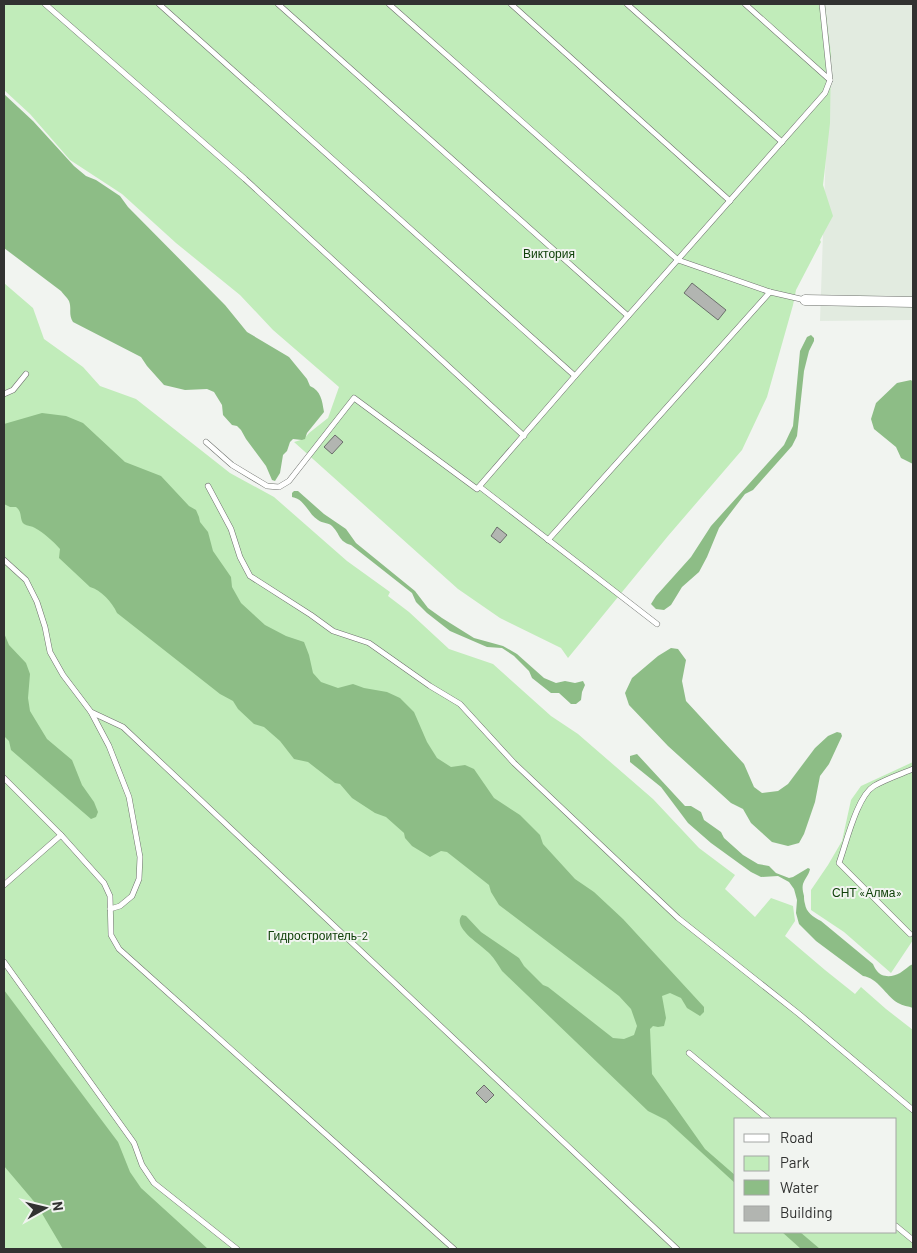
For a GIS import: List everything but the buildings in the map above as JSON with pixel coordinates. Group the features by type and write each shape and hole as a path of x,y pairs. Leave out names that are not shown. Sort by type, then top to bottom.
{"street":[{"path":"805,300 913,302"}],"lane":[{"path":"45,4 245,178 524,436"},
{"path":"159,4 575,376"},
{"path":"278,4 628,316"},
{"path":"390,4 678,260 770,292 805,300"},
{"path":"511,4 730,201"},
{"path":"627,4 782,142"},
{"path":"745,4 830,80"},
{"path":"206,442 232,465 267,486 280,486 289,481 354,398 477,490 825,92 830,80 822,4"},
{"path":"548,540 770,292"},
{"path":"4,394 13,390 26,374"},
{"path":"208,486 231,529 240,557 250,576 333,631 369,643 430,686 460,704 514,763 678,918 799,1014 913,1110"},
{"path":"480,487 657,624"},
{"path":"4,560 26,580 37,602 50,652 63,675 91,712 109,746 129,797 140,857 139,879 132,896 120,906 110,909"},
{"path":"91,712 123,727 677,1249"},
{"path":"910,934 839,863 857,811 863,798 872,786 913,769"},
{"path":"4,778 61,834 104,883 110,896 111,934 119,949 454,1249"},
{"path":"4,886 61,834"},
{"path":"4,962 134,1143 142,1165 154,1183 237,1249"},
{"path":"689,1053 767,1118"},
{"path":"897,1227 913,1240"}],"shaded area":[{"path":"814,4 913,4 913,320 820,321 828,90"}],"green space":[{"name":"Виктория","path":"4,4 825,4 831,54 830,123 823,185 833,216 796,290 767,397 742,450 668,536 568,658 561,648 500,618 458,589 294,442 304,439 328,418 339,387 273,330 240,295 176,243 122,194 70,160 30,114 4,90"},
{"name":"Гидростроитель-2","path":"4,283 33,308 44,339 83,367 100,386 136,399 230,473 274,497 347,561 390,592 388,596 409,612 449,649 493,664 551,716 578,734 653,799 699,848 735,875 725,889 755,917 771,898 793,906 795,921 785,936 855,994 861,987 913,1030 913,1249 4,1249"},
{"name":"СНТ «Алма»","path":"913,762 913,940 891,973 844,932 811,910 811,890 842,841 851,800 861,786"}],"water":[{"path":"4,94 33,121 74,166 86,176 96,180 120,196 128,207 225,305 247,332 289,357 307,379 310,386 319,393 324,412 307,433 305,439 293,439 290,442 287,451 283,455 280,473 275,481 272,480 266,466 241,430 237,426 232,425 223,415 222,405 214,392 207,389 185,390 164,385 141,357 73,322 69,301 61,291 4,248"},
{"path":"811,335 814,341 809,351 804,371 797,436 792,446 753,490 745,494 719,528 699,572 682,587 671,605 664,610 656,609 651,604 656,596 691,557 711,526 784,445 793,426 800,351 807,337"},
{"path":"911,380 913,382 913,464 901,458 896,447 874,429 871,419 876,403 897,383"},
{"path":"42,413 66,416 83,423 125,462 161,476 189,506 196,510 200,522 208,532 213,551 231,577 232,587 241,603 265,625 286,636 304,642 313,673 321,682 338,688 353,684 387,692 400,698 414,712 427,742 437,758 451,767 465,765 474,769 494,798 520,815 540,835 543,844 575,879 594,892 623,919 704,1007 704,1012 700,1016 687,1008 681,998 670,993 662,996 666,1018 664,1026 653,1026 650,1029 652,1074 705,1149 734,1174 734,1182 666,1120 648,1111 502,971 490,954 464,931 460,920 462,915 466,916 481,932 519,958 524,966 543,985 613,1038 624,1039 634,1035 637,1026 631,1009 619,996 499,905 489,885 447,852 441,851 430,857 412,846 405,838 404,833 386,817 375,813 352,798 340,784 335,783 308,762 294,759 280,741 264,727 254,724 238,709 233,701 220,694 117,613 106,597 90,587 59,558 60,549 54,543 34,527 24,524 20,511 16,507 4,504 4,424"},
{"path":"294,491 298,491 324,514 346,529 356,543 415,591 428,608 442,618 474,638 503,646 517,654 544,678 556,683 583,681 585,685 581,700 576,704 571,704 559,693 551,693 532,678 529,671 514,656 502,648 487,647 450,631 416,602 412,593 351,545 344,542 335,529 320,521 300,501 292,497"},
{"path":"4,633 9,645 26,663 30,674 28,698 30,711 47,739 72,760 82,785 94,802 98,812 96,817 91,819 11,750 9,741 4,736"},
{"path":"671,648 678,649 686,660 682,681 686,701 744,764 754,787 762,793 778,791 788,784 815,748 828,736 837,732 841,733 842,736 829,764 820,776 815,802 799,843 788,846 772,842 751,823 743,809 731,803 668,746 629,705 625,693 632,678 658,656"},
{"path":"637,754 685,806 691,806 701,812 704,820 721,832 724,838 743,855 758,864 769,866 776,873 789,878 808,868 810,869 803,887 808,912 873,964 882,975 891,976 897,974 913,964 913,1008 893,1000 877,983 863,976 816,941 799,924 796,913 797,900 794,889 789,882 778,876 761,877 751,872 711,843 688,823 661,787 630,762 630,756"},
{"path":"4,990 118,1142 130,1172 141,1188 208,1249 63,1249 37,1205 4,1166"},
{"path":"783,1233 801,1233 820,1249 801,1249"}]}
